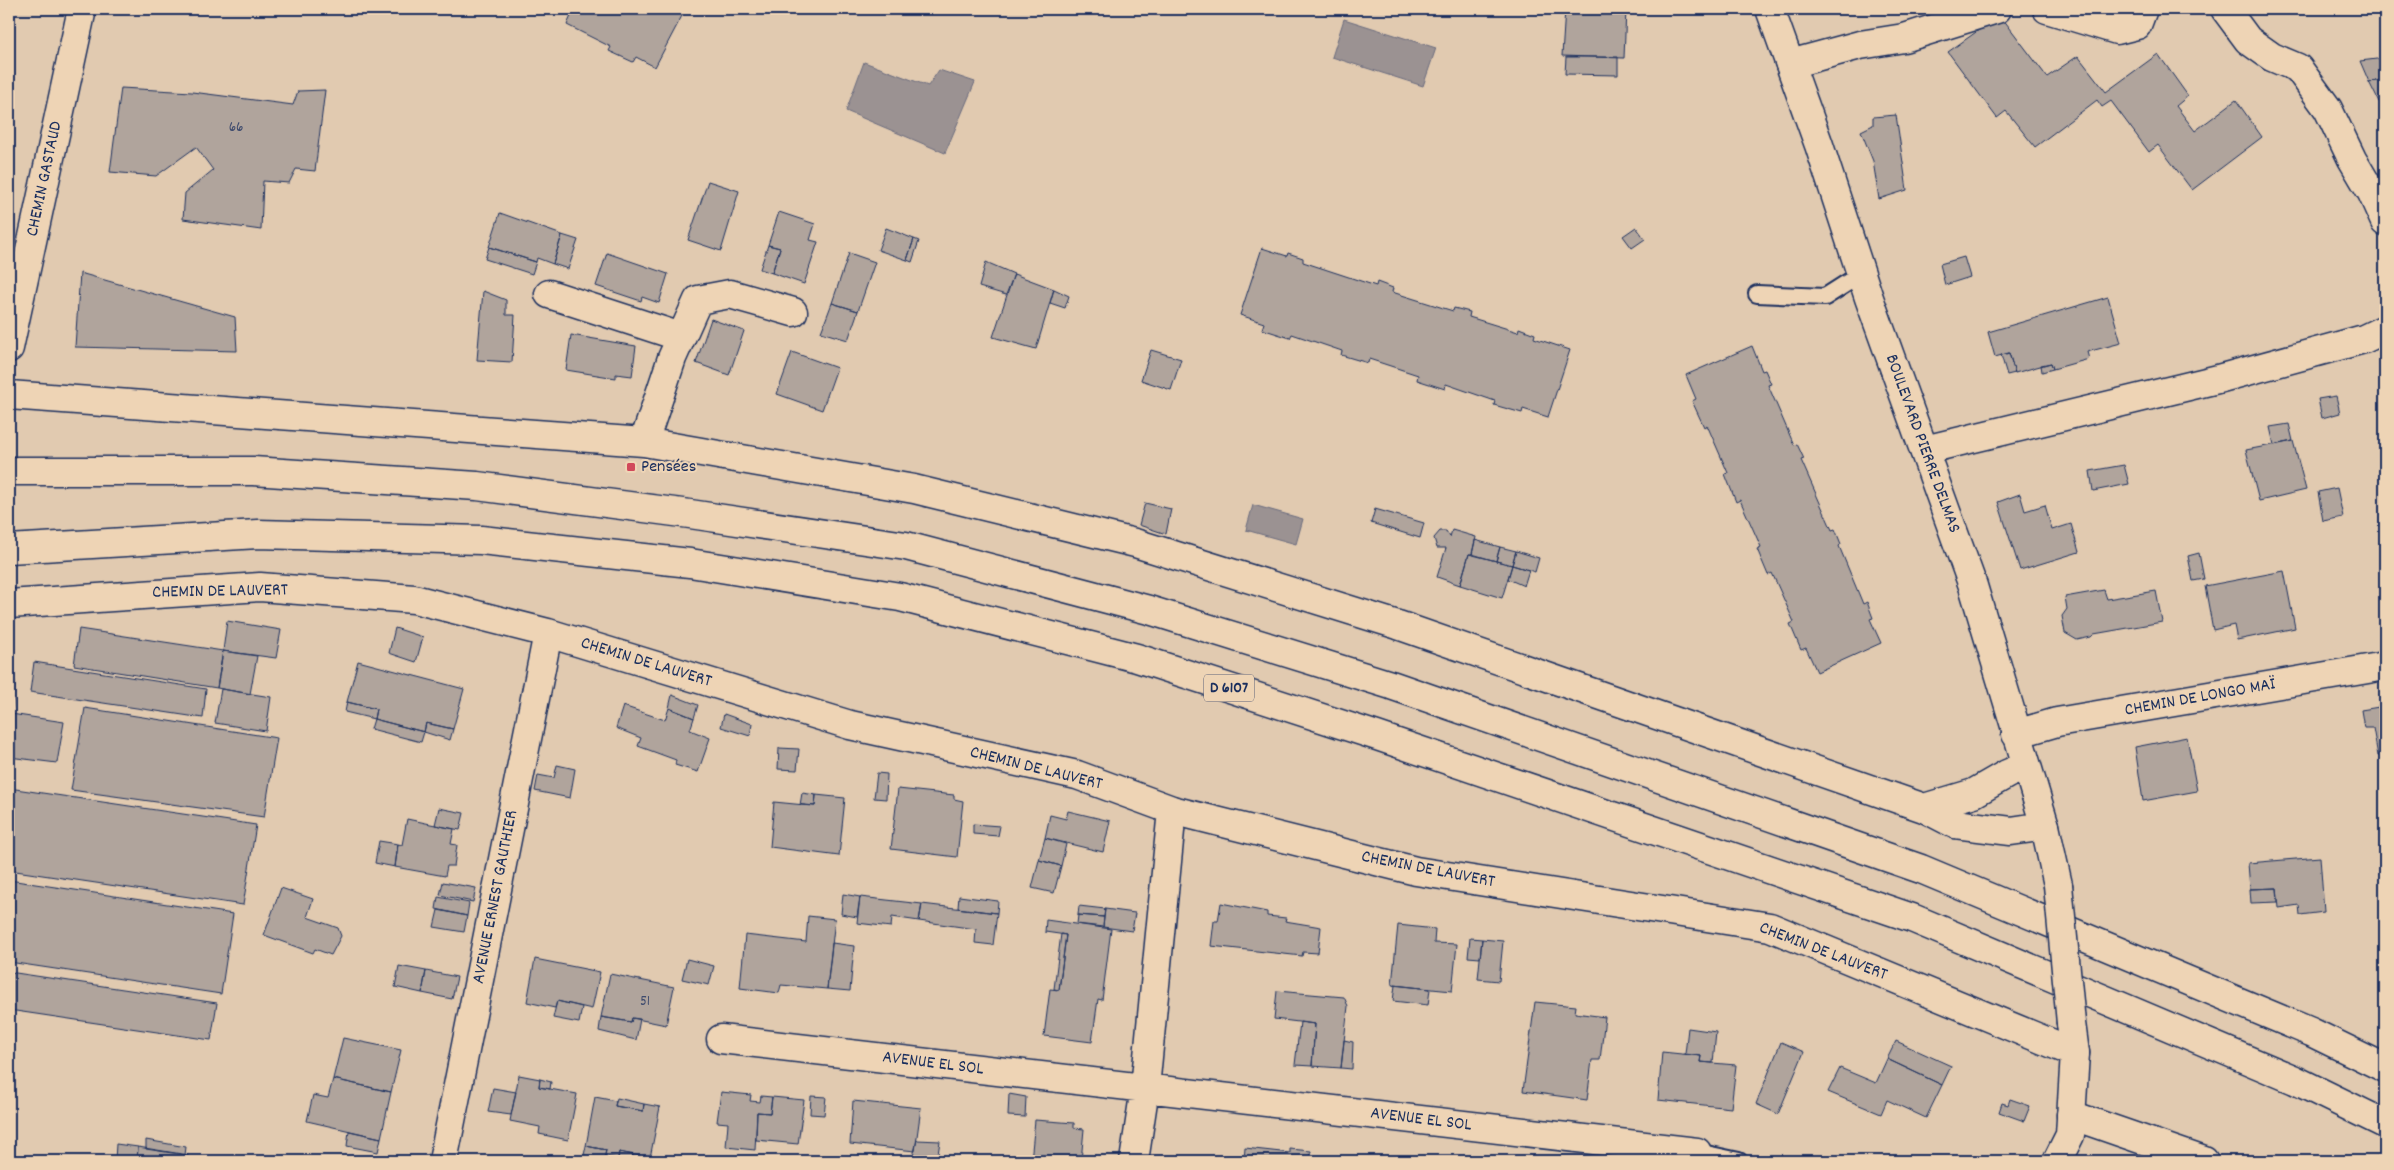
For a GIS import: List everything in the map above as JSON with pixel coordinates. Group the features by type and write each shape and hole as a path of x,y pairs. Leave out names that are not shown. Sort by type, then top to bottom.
{"main road":[{"name":"CHEMIN GASTAUD","path":"9,348 82,9"},
{"name":"BOULEVARD PIERRE DELMAS","path":"1770,9 1924,450 1974,586 2016,734 2045,826 2058,885 2075,1053 2070,1135 2057,1161"},
{"path":"1790,64 1860,45 1904,38 1997,9"},
{"path":"2047,9 2117,30 2137,25 2143,9"},
{"path":"2225,9 2248,40 2272,58 2298,68 2328,109 2385,222"},
{"path":"549,294 681,337"},
{"path":"644,442 672,358 698,300 730,294 793,312"},
{"path":"1924,450 2218,379 2364,339 2385,329"},
{"path":"9,395 644,442 914,490 1134,543 1398,625 1924,808 1956,824 2011,831 2045,826"},
{"path":"9,471 254,471 477,486 690,514 906,546 1150,610 1391,685 1921,870 2311,1032 2385,1068"},
{"name":"D 6107","path":"9,549 258,534 481,540 690,563 900,597 1137,658 1387,739 1912,918 2295,1080 2385,1124"},
{"name":"CHEMIN DE LAUVERT","path":"9,604 260,587 414,599 548,633 850,725 1077,775 1172,810 1416,871 1770,928 2075,1053"},
{"name":"AVENUE ERNEST GAUTHIER","path":"443,1161 548,633"},
{"name":"CHEMIN DE LONGO MAÏ","path":"2016,734 2057,722 2385,666"},
{"path":"1924,808 1974,793 2007,774 2026,766"},
{"path":"1134,1161 1145,1088 1172,810"},
{"name":"AVENUE EL SOL","path":"721,1039 1697,1152"},
{"path":"2071,1115 2204,1161"}],"lane":[{"path":"1757,294 1826,297 1862,274"},
{"path":"1697,1152 1739,1161"}],"shaded area":[{"path":"1344,19 1436,48 1423,86 1332,57"},
{"path":"864,62 928,86 939,70 975,82 945,153 846,111"},
{"path":"1253,505 1303,519 1296,544 1246,530"}],"building":[{"path":"574,9 679,9 684,12 655,67 636,57 633,62 609,51 611,47 567,25"},
{"path":"1565,9 1626,9 1624,58 1562,56"},
{"path":"2000,15 2047,77 2078,56 2106,92 2158,54 2188,96 2176,106 2195,131 2236,100 2262,137 2192,190 2158,145 2149,152 2111,101 2102,107 2097,100 2035,147 2006,111 1997,118 1948,52"},
{"path":"1566,57 1618,57 1618,75 1565,74"},
{"path":"2385,58 2385,80 2369,82 2360,61"},
{"path":"2385,80 2385,101 2379,102 2369,82"},
{"path":"121,88 192,92 293,105 298,91 325,90 315,171 296,169 289,183 263,181 261,230 183,219 185,193 213,170 196,147 156,176 110,172"},
{"path":"1896,115 1907,190 1879,199 1873,161 1861,131 1873,125 1873,117"},
{"path":"708,181 739,191 721,251 688,240"},
{"path":"779,212 815,224 810,240 818,242 804,284 772,273 780,248 768,245"},
{"path":"500,213 562,235 553,264 537,258 536,262 489,247"},
{"path":"1636,227 1645,239 1632,248 1623,236"},
{"path":"886,228 914,239 907,260 878,250"},
{"path":"562,235 578,240 568,269 553,264"},
{"path":"914,239 919,241 912,262 907,260"},
{"path":"768,245 780,248 772,273 760,269"},
{"path":"489,247 536,262 532,274 485,259"},
{"path":"1262,248 1287,256 1288,253 1303,258 1303,262 1376,286 1377,282 1393,288 1392,292 1453,311 1454,308 1470,312 1469,317 1518,332 1519,328 1535,334 1534,338 1570,350 1548,417 1523,409 1522,413 1494,405 1495,401 1446,384 1445,389 1417,380 1418,375 1369,359 1368,363 1341,355 1342,351 1292,334 1290,338 1262,329 1264,323 1240,315"},
{"path":"607,253 668,274 659,303 642,297 641,301 596,286"},
{"path":"849,253 875,262 858,311 832,303"},
{"path":"1964,257 1970,277 1945,285 1940,264"},
{"path":"986,262 1014,274 1006,295 979,287"},
{"path":"80,273 235,317 237,351 75,347"},
{"path":"1014,274 1054,289 1036,349 993,337"},
{"path":"1054,289 1069,296 1065,308 1050,303"},
{"path":"483,291 506,300 506,315 515,315 512,362 477,360"},
{"path":"2108,297 2121,343 2087,352 2089,359 2053,369 2051,363 2015,373 2009,353 1995,357 1988,332"},
{"path":"832,303 858,311 848,340 821,332"},
{"path":"711,319 744,331 729,375 696,363"},
{"path":"571,335 636,346 632,376 616,374 616,378 566,370"},
{"path":"1752,346 1762,371 1765,370 1771,384 1768,385 1794,445 1797,444 1804,459 1801,460 1832,530 1835,529 1841,544 1839,546 1863,604 1867,602 1873,618 1870,619 1881,643 1817,672 1806,648 1801,650 1790,624 1794,622 1772,573 1768,575 1757,549 1761,547 1740,500 1736,502 1725,474 1728,473 1707,425 1704,427 1692,401 1696,399 1686,375"},
{"path":"1151,350 1181,359 1171,390 1141,380"},
{"path":"792,352 837,368 822,410 777,394"},
{"path":"2009,353 2015,373 2007,375 2001,355"},
{"path":"2051,363 2053,369 2042,372 2041,365"},
{"path":"2336,396 2340,413 2322,418 2318,399"},
{"path":"2289,424 2293,441 2274,445 2270,427"},
{"path":"2293,441 2306,490 2259,501 2246,450"},
{"path":"2124,465 2129,484 2093,491 2090,471"},
{"path":"2337,488 2343,517 2323,521 2318,492"},
{"path":"2020,494 2025,511 2045,505 2052,530 2071,524 2079,552 2020,570 1998,502"},
{"path":"1145,503 1171,509 1166,534 1139,525"},
{"path":"1375,509 1424,523 1420,538 1371,523"},
{"path":"1452,530 1476,537 1472,554 1469,554 1460,585 1437,577 1446,548 1437,548 1434,538 1440,531 1446,531 1450,537"},
{"path":"1475,540 1500,547 1496,561 1472,554"},
{"path":"2385,545 2385,575 2380,546"},
{"path":"1500,547 1516,551 1512,565 1496,561"},
{"path":"1516,551 1539,558 1535,572 1512,565"},
{"path":"2199,553 2204,579 2193,581 2188,556"},
{"path":"1469,554 1512,565 1502,598 1460,585"},
{"path":"1512,565 1529,570 1524,586 1508,579"},
{"path":"2284,571 2295,628 2237,640 2234,625 2213,630 2205,586"},
{"path":"2104,590 2107,599 2156,591 2162,622 2094,634 2091,637 2077,640 2065,633 2062,616 2067,609 2065,597"},
{"path":"227,621 281,630 276,658 223,651"},
{"path":"395,628 423,637 416,662 389,653"},
{"path":"79,629 223,651 217,688 74,665"},
{"path":"223,651 257,656 250,694 217,688"},
{"path":"358,661 464,689 453,729 426,723 424,732 374,719 376,709 347,702"},
{"path":"34,662 206,689 203,718 30,692"},
{"path":"9,681 15,682 11,714 64,722 57,763 9,757"},
{"path":"221,689 271,697 266,731 215,723"},
{"path":"672,695 698,705 694,718 669,708"},
{"path":"347,702 376,709 374,719 345,712"},
{"path":"623,706 665,720 669,708 694,718 690,730 710,738 698,772 675,765 676,760 638,746 641,738 616,728"},
{"path":"2385,706 2385,755 2378,756 2373,728 2364,728 2361,710"},
{"path":"85,708 277,738 264,817 71,790"},
{"path":"724,714 752,724 750,736 721,727"},
{"path":"374,719 424,732 421,742 371,729"},
{"path":"426,723 453,729 450,740 424,732"},
{"path":"2187,737 2197,791 2143,801 2135,747"},
{"path":"779,748 799,749 797,770 778,769"},
{"path":"557,765 575,769 570,798 535,791 538,775 554,778"},
{"path":"877,773 887,774 886,799 874,798"},
{"path":"9,788 256,825 243,905 9,870"},
{"path":"898,789 954,795 954,799 963,801 957,857 891,849"},
{"path":"802,793 816,795 815,806 800,805"},
{"path":"816,795 845,798 839,856 770,847 774,802 815,806"},
{"path":"439,808 464,813 460,830 435,825"},
{"path":"1068,811 1110,821 1103,852 1045,838 1050,815 1066,819"},
{"path":"407,819 454,829 451,844 457,845 454,866 447,866 445,876 395,867 398,844 402,845"},
{"path":"973,824 1000,826 998,836 973,834"},
{"path":"1045,838 1066,844 1061,866 1039,860"},
{"path":"379,841 398,844 395,867 375,863"},
{"path":"2320,857 2324,912 2300,915 2299,905 2279,908 2277,888 2250,889 2248,863"},
{"path":"1039,860 1061,866 1054,893 1032,888"},
{"path":"9,880 233,914 221,994 9,962"},
{"path":"443,882 476,888 473,902 440,895"},
{"path":"281,888 313,899 307,917 338,928 341,936 331,955 315,949 313,953 264,935"},
{"path":"2277,888 2278,902 2251,903 2250,889"},
{"path":"843,894 860,897 857,917 841,914"},
{"path":"959,896 998,901 997,913 958,908"},
{"path":"438,897 469,903 467,916 436,909"},
{"path":"860,897 922,904 919,921 892,917 891,927 857,923"},
{"path":"1221,903 1267,912 1267,916 1286,918 1285,921 1321,927 1318,953 1303,952 1302,956 1211,946 1214,921 1218,921"},
{"path":"922,904 997,913 993,945 975,943 976,929 919,921"},
{"path":"1079,906 1105,909 1104,917 1078,915"},
{"path":"1105,909 1135,913 1132,931 1103,927"},
{"path":"438,910 467,916 464,932 434,927"},
{"path":"1078,915 1104,917 1103,927 1077,924"},
{"path":"808,916 835,919 827,989 781,985 779,993 740,988 745,935 806,942"},
{"path":"1046,920 1111,929 1102,1000 1098,999 1092,1042 1044,1036 1050,989 1059,990 1066,935 1045,932"},
{"path":"1398,925 1435,929 1434,943 1457,944 1452,991 1392,985"},
{"path":"1061,934 1066,935 1059,990 1054,989"},
{"path":"1470,938 1482,939 1480,958 1468,957"},
{"path":"1482,939 1503,941 1499,981 1478,979"},
{"path":"832,943 854,946 850,991 827,989"},
{"path":"535,959 600,972 592,1009 557,1001 555,1008 527,1002"},
{"path":"687,959 714,966 709,985 682,979"},
{"path":"399,966 426,971 422,993 395,987"},
{"path":"426,971 457,977 452,999 422,993"},
{"path":"9,972 217,1003 211,1040 9,1010"},
{"path":"610,974 674,987 666,1025 632,1018 631,1022 601,1017"},
{"path":"1395,985 1430,989 1428,1005 1393,1001"},
{"path":"1277,991 1344,997 1348,1006 1341,1068 1312,1066 1315,1024 1274,1019"},
{"path":"557,1001 582,1007 579,1023 553,1018"},
{"path":"1535,1002 1576,1006 1575,1013 1605,1017 1600,1060 1592,1060 1587,1100 1523,1091"},
{"path":"601,1017 631,1022 632,1018 640,1019 636,1040 599,1031"},
{"path":"1300,1022 1315,1024 1312,1066 1295,1065"},
{"path":"1688,1028 1716,1032 1713,1063 1700,1062 1701,1056 1685,1054"},
{"path":"343,1038 401,1050 391,1092 333,1079"},
{"path":"1344,1040 1353,1042 1352,1069 1341,1068"},
{"path":"1896,1041 1951,1066 1942,1085 1887,1059"},
{"path":"1781,1042 1804,1052 1778,1114 1756,1104"},
{"path":"1662,1052 1701,1056 1700,1062 1736,1065 1731,1108 1658,1100"},
{"path":"1887,1059 1942,1085 1926,1118 1887,1100 1881,1114 1828,1092 1840,1068 1876,1083"},
{"path":"519,1075 540,1079 539,1087 577,1094 568,1140 539,1134 540,1127 510,1121"},
{"path":"333,1079 391,1092 381,1138 307,1121 313,1095 328,1098"},
{"path":"540,1079 551,1082 550,1089 539,1087"},
{"path":"493,1088 516,1092 511,1115 488,1112"},
{"path":"721,1092 751,1095 750,1101 760,1102 761,1096 772,1097 770,1113 757,1112 755,1150 726,1147 728,1123 717,1122"},
{"path":"1009,1094 1026,1097 1025,1117 1008,1116"},
{"path":"811,1096 826,1097 824,1115 810,1114"},
{"path":"595,1097 616,1101 615,1106 643,1111 644,1104 660,1107 650,1158 619,1152 618,1158 605,1156 606,1150 586,1146"},
{"path":"772,1097 804,1100 798,1144 756,1140 757,1112 770,1113"},
{"path":"617,1098 644,1104 643,1111 615,1106"},
{"path":"2010,1099 2030,1106 2024,1121 1999,1112 2002,1103 2008,1105"},
{"path":"853,1101 921,1108 915,1151 850,1144"},
{"path":"1035,1120 1074,1123 1074,1128 1084,1129 1081,1161 1031,1161"},
{"path":"349,1131 381,1138 378,1152 347,1146"},
{"path":"146,1140 186,1147 185,1155 146,1149"},
{"path":"917,1140 940,1141 937,1161 912,1161"},
{"path":"116,1144 138,1147 137,1161 115,1160"},
{"path":"586,1146 606,1150 604,1159 584,1155"},
{"path":"138,1147 188,1155 187,1161 137,1161"},
{"path":"1245,1148 1290,1153 1290,1149 1311,1151 1310,1161 1244,1161"},
{"path":"619,1152 633,1155 633,1161 618,1158"}],"place":[{"name":"Pensées","path":"631,467"}]}
